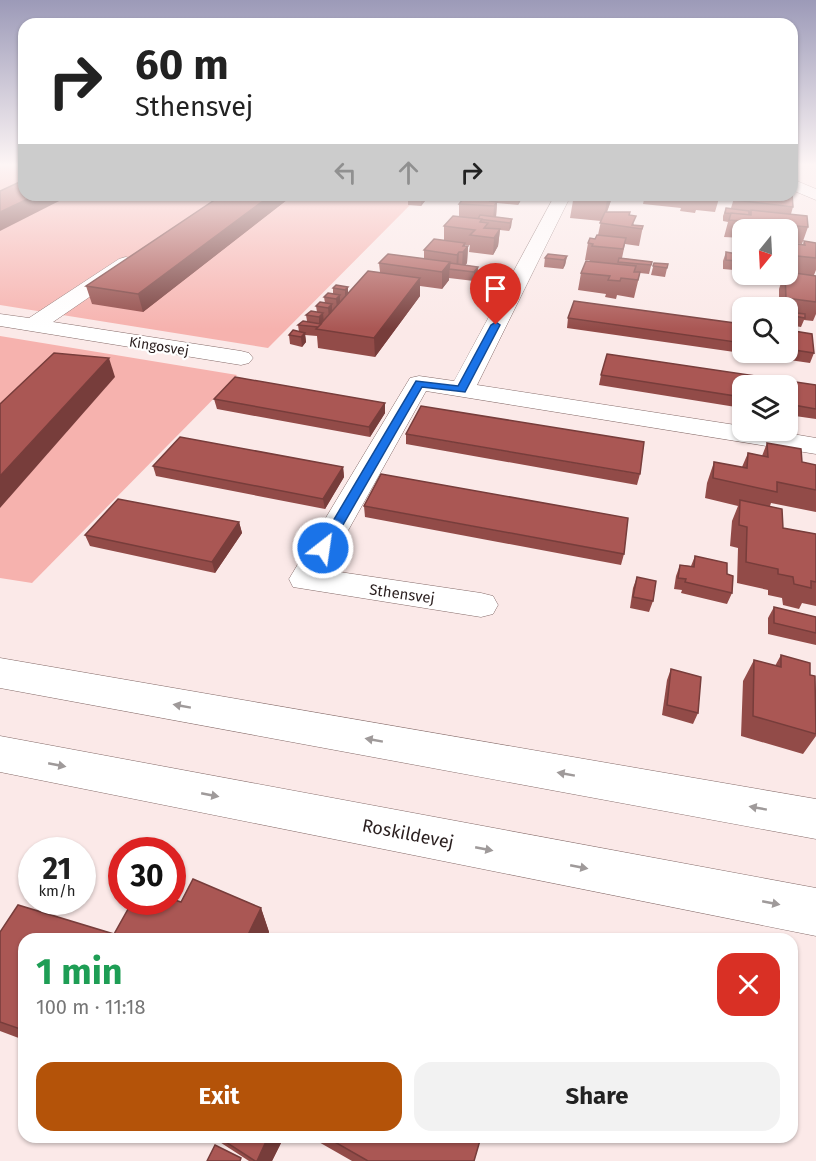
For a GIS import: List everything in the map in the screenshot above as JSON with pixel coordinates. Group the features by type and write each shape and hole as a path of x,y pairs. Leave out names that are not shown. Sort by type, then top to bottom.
{"street":[{"path":"462,390 550,220"},
{"path":"32,326 140,253"},
{"name":"Kingosvej","path":"0,320 241,358"},
{"path":"60,350 78,333"},
{"name":"Sthensvej","path":"481,605 305,579 419,383 816,446"},
{"path":"0,673 816,819"},
{"name":"Roskildevej","path":"0,754 816,912"}],"shaded area":[{"path":"0,220 395,220 268,348 0,305"},
{"path":"0,336 237,375 32,583 0,578"}],"building":[{"path":"184,220 237,220 138,294 86,286"},
{"path":"449,220 481,220 480,222 488,223 484,228 500,229 494,238 470,235 475,230 444,226"},
{"path":"487,220 511,220 510,223"},
{"path":"601,220 634,220 632,225 643,226 642,229 600,223"},
{"path":"798,220 807,220 808,227 798,226"},
{"path":"597,235 626,238 623,249 592,246 593,244 588,243 590,238 595,239"},
{"path":"434,239 465,243 463,246 468,246 457,255 424,250"},
{"path":"804,241 816,243 816,258 798,256 798,244 805,245"},
{"path":"726,252 732,253 732,261 726,260"},
{"path":"388,254 450,262 442,272 379,263"},
{"path":"548,254 567,256 564,260 545,258"},
{"path":"619,258 652,262 651,265 618,262"},
{"path":"586,261 636,266 634,272 640,272 638,280 621,278 620,281 608,280 610,276 581,273"},
{"path":"450,263 478,267 474,272 449,269"},
{"path":"654,263 668,264 667,268 653,266"},
{"path":"368,271 420,278 374,338 316,329"},
{"path":"798,273 816,276 816,302 798,300 798,297 786,297 785,285 798,285"},
{"path":"336,285 348,287 345,290 333,288"},
{"path":"328,293 340,295 336,299 324,297"},
{"path":"574,301 732,323 732,342 568,318"},
{"path":"320,302 332,304 328,308 316,306"},
{"path":"311,311 323,313 319,317 306,315"},
{"path":"798,313 805,314 805,318 798,317"},
{"path":"303,321 321,324 318,327 298,325"},
{"path":"293,330 305,333 301,337 289,335"},
{"path":"798,332 812,334 814,353 798,351"},
{"path":"54,353 109,358 0,476 0,404"},
{"path":"607,354 749,375 732,375 732,395 601,375"},
{"path":"235,377 385,403 369,427 214,399"},
{"path":"798,382 816,385 816,409 798,406"},
{"path":"421,406 644,442 640,474 406,434"},
{"path":"180,437 343,467 323,499 153,466"},
{"path":"767,443 801,449 802,462 816,465 816,490 777,482 777,492 713,478 714,462 747,468 748,453 768,457"},
{"path":"381,474 628,518 624,554 364,506"},
{"path":"118,499 239,522 212,562 85,535"},
{"path":"740,500 782,509 783,528 816,534 816,582 811,581 811,588 794,584 793,577 778,574 778,569 746,562 747,527 739,525"},
{"path":"695,556 727,563 727,574 733,576 732,593 685,582 686,579 678,578 680,565 694,567"},
{"path":"637,577 656,581 653,601 633,597"},
{"path":"774,607 816,617 816,633 774,623"},
{"path":"781,655 810,663 810,675 815,676 816,734 753,716 754,660 781,667"},
{"path":"671,669 701,677 698,713 667,705"},
{"path":"193,879 261,908 249,933 115,933 125,915 186,915 186,892"},
{"path":"18,905 18,915 51,915 111,933 18,933 18,1028 0,1022 0,932"},
{"path":"227,1143 265,1143 255,1161"},
{"path":"336,1143 479,1143 474,1161 368,1161"},
{"path":"215,1145 241,1158 240,1161 207,1161"}],"route":[{"path":"323,548 419,383 462,390 496,325"}]}
